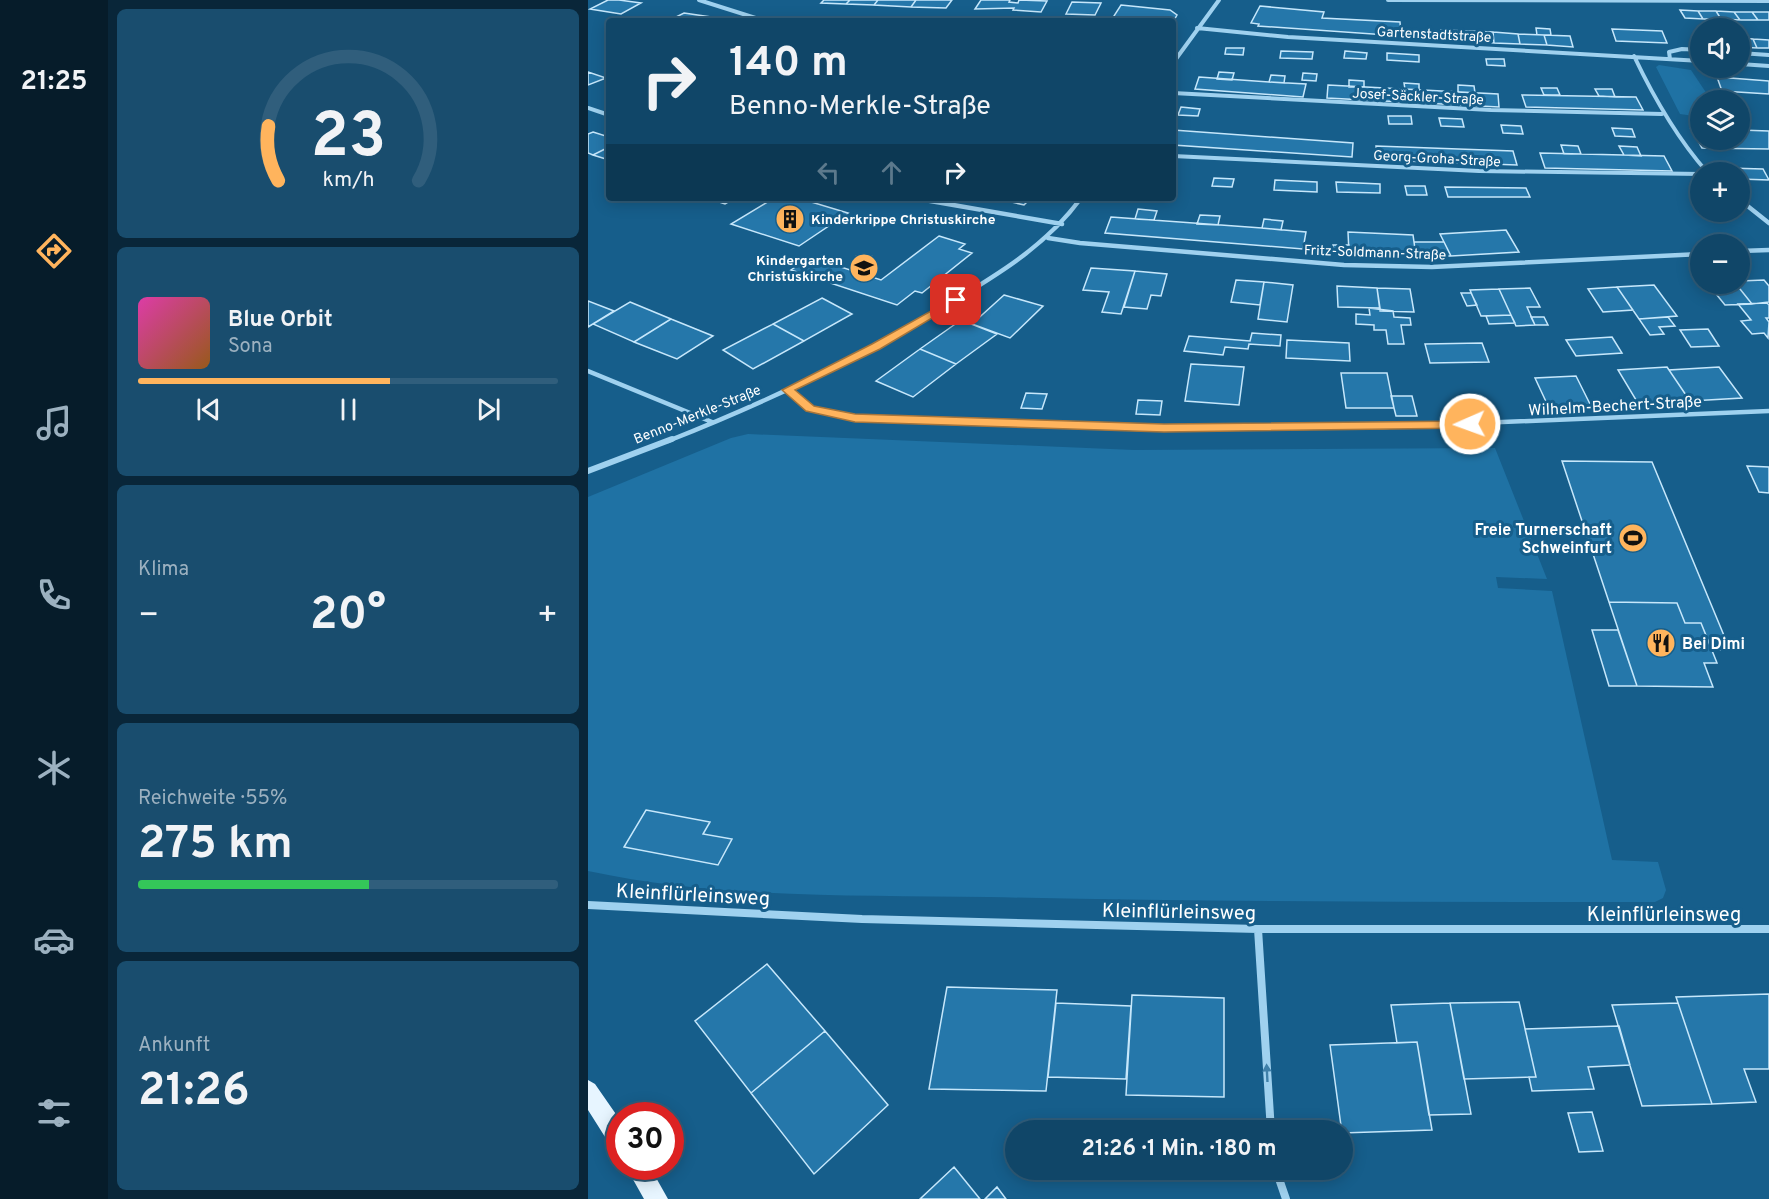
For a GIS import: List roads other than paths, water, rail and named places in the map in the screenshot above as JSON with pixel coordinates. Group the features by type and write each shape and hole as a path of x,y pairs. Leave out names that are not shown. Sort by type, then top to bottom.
{"main road":[{"path":"588,1091 606,1119"},
{"path":"645,1180 657,1199"}],"street":[{"path":"699,0 756,18"},
{"path":"1176,59 1219,0"},
{"path":"1388,0 1769,1"},
{"name":"Gartenstadtstraße","path":"1197,28 1288,37 1690,60"},
{"name":"Gartenstadtstraße","path":"1670,58 1670,52 1674,50 1690,50"},
{"path":"1750,54 1769,55"},
{"path":"1634,56 1662,114 1677,138 1698,162"},
{"path":"1750,65 1769,66"},
{"name":"Josef-Säckler-Straße","path":"1176,93 1491,110 1662,114"},
{"path":"588,108 606,114"},
{"name":"Georg-Groha-Straße","path":"1176,156 1479,171 1690,174"},
{"path":"930,201 1062,224"},
{"name":"Benno-Merkle-Straße","path":"588,471 787,390 891,338 985,282 1048,238 1062,224 1079,201"},
{"path":"1750,208 1769,223"},
{"name":"Fritz-Soldmann-Straße","path":"1048,238 1344,266 1432,267 1690,255"},
{"path":"1750,251 1769,250"},
{"path":"588,371 712,422"},
{"name":"Wilhelm-Bechert-Straße","path":"787,390 810,409 855,418 1121,427 1408,426 1769,411"},
{"name":"Kleinflürleinsweg","path":"588,905 862,919 1258,929 1769,929"},
{"path":"1258,929 1270,1120"},
{"path":"1279,1180 1286,1199"}],"place":[{"name":"Kinderkrippe Christuskirche","path":"790,219"},
{"name":"Kindergarten Christuskirche","path":"864,268"},
{"name":"Freie Turnerschaft Schweinfurt","path":"1633,538"},
{"name":"Bei Dimi","path":"1661,643"}]}
